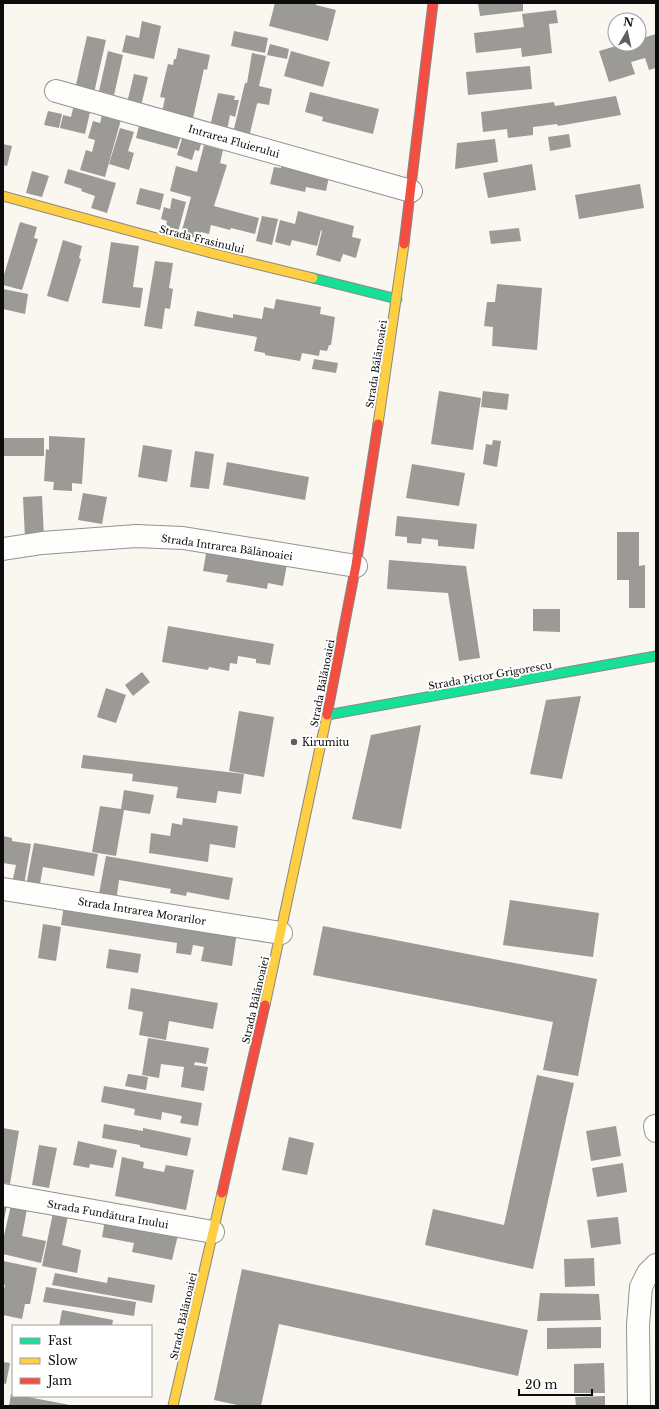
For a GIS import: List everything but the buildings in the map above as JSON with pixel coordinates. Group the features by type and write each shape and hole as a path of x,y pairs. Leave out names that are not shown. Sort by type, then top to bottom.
{"main road":[{"name":"Strada Bălănoaiei","path":"173,1406 281,933 328,715 356,566 397,299 433,3"},
{"name":"Strada Frasinului","path":"3,196 155,238 397,299"},
{"name":"Strada Pictor Grigorescu","path":"328,715 656,656"}],"street":[{"name":"Intrarea Fluierului","path":"56,91 411,191"},
{"name":"Strada Intrarea Bălănoaiei","path":"3,549 42,543 136,536 183,538 356,566"},
{"name":"Strada Intrarea Morarilor","path":"3,889 281,933"},
{"name":"Strada Fundătura Inului","path":"3,1195 213,1232"},
{"path":"639,1406 638,1325 641,1287 648,1273 656,1265"}],"traffic: fast":[{"path":"313,278 397,299"},
{"path":"327,715 656,656"}],"traffic: slow":[{"path":"3,196 215,254 313,278"},
{"path":"378,424 404,244"},
{"path":"265,1005 327,715"},
{"path":"173,1406 222,1193"}],"traffic: jam":[{"path":"404,244 433,3"},
{"path":"327,715 356,565 378,424"},
{"path":"222,1193 265,1005"}],"place":[{"name":"Kirumitu","path":"294,742"}]}
